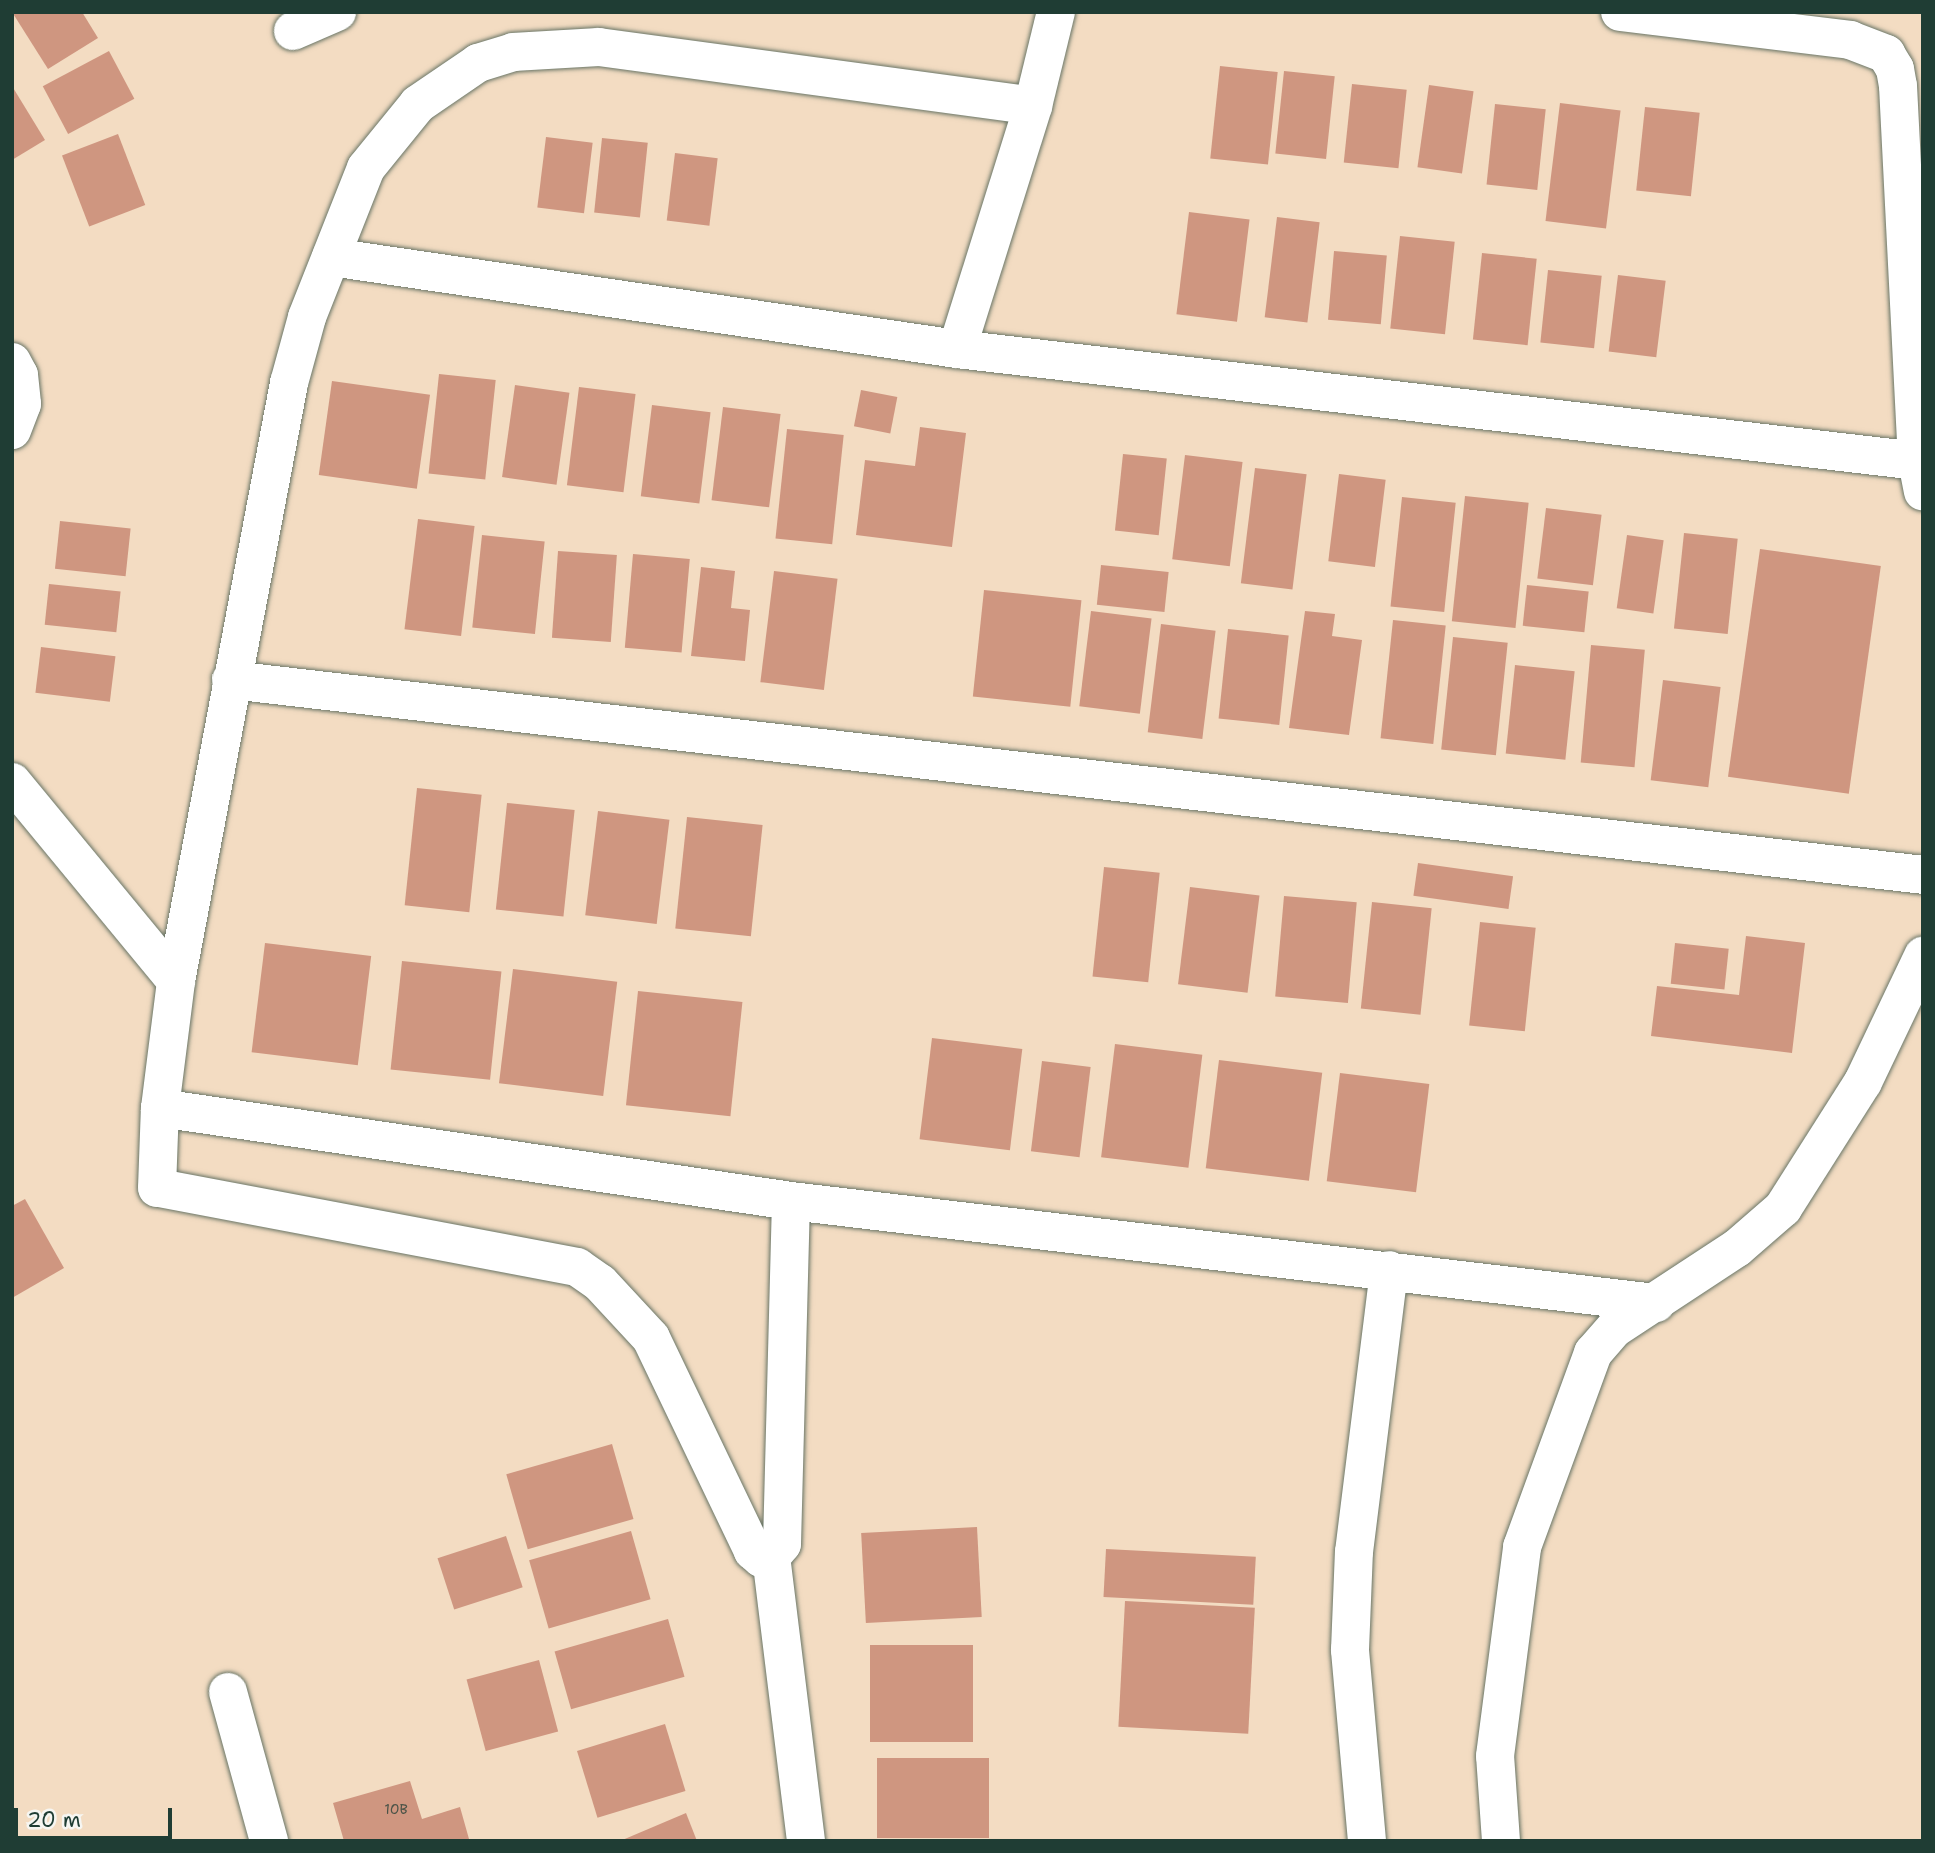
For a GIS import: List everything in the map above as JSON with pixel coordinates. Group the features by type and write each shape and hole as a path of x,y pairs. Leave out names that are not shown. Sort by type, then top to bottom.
{"street":[{"path":"293,31 337,12"},
{"path":"957,349 1033,106 1056,12"},
{"path":"331,257 957,349 1920,476 1898,86 1895,69 1886,54 1850,40 1620,12"},
{"path":"791,1201 782,1544 771,1557 761,1558 753,1551 651,1338 600,1283 577,1267 547,1259 157,1188 160,1108 176,981 289,383 307,317 366,168 391,133 454,78 513,52 552,47 647,50 1033,106"},
{"path":"12,362 19,374 22,404 12,430"},
{"path":"231,680 1923,875"},
{"path":"12,782 176,981"},
{"path":"1501,1841 1495,1756 1522,1547 1593,1353 1615,1328 1737,1248 1783,1208 1863,1082 1923,956"},
{"path":"160,1108 791,1201 1656,1303"},
{"path":"1367,1841 1351,1636 1354,1552 1389,1270"},
{"path":"771,1557 806,1841"},
{"path":"228,1692 269,1841"}],"building":[{"path":"12,12 82,12 98,38 48,69"},
{"path":"109,51 134,99 68,134 43,86"},
{"path":"1220,66 1278,72 1268,165 1210,158"},
{"path":"1284,71 1335,76 1326,159 1275,154"},
{"path":"1352,84 1407,90 1398,168 1344,163"},
{"path":"1429,85 1474,91 1462,173 1417,167"},
{"path":"12,86 45,140 12,160"},
{"path":"1560,103 1621,110 1606,229 1545,221"},
{"path":"1495,104 1546,109 1537,190 1487,185"},
{"path":"1645,107 1700,113 1691,196 1636,191"},
{"path":"118,134 145,205 89,226 62,156"},
{"path":"546,137 593,143 584,213 537,207"},
{"path":"602,138 648,143 640,217 594,213"},
{"path":"675,153 718,158 709,226 667,220"},
{"path":"1189,212 1250,219 1237,322 1176,314"},
{"path":"1277,217 1320,222 1307,322 1265,317"},
{"path":"1400,236 1455,242 1445,334 1390,328"},
{"path":"1334,251 1387,256 1381,324 1328,320"},
{"path":"1482,253 1537,259 1528,345 1473,340"},
{"path":"1548,270 1602,276 1594,348 1540,343"},
{"path":"1618,275 1666,281 1656,357 1609,351"},
{"path":"439,374 496,380 485,479 429,473"},
{"path":"332,381 430,395 417,489 319,475"},
{"path":"515,385 569,393 557,485 502,477"},
{"path":"579,387 636,394 624,492 567,485"},
{"path":"861,390 897,397 890,433 854,426"},
{"path":"652,405 711,412 699,504 641,496"},
{"path":"723,407 781,414 769,507 712,500"},
{"path":"920,427 966,433 952,547 856,535 865,460 915,466"},
{"path":"787,429 844,435 832,544 776,538"},
{"path":"1123,454 1167,459 1159,535 1115,531"},
{"path":"1185,455 1243,462 1230,566 1172,559"},
{"path":"1255,468 1307,474 1292,589 1241,583"},
{"path":"1339,474 1386,480 1375,567 1328,561"},
{"path":"1465,496 1529,503 1515,628 1452,621"},
{"path":"1402,497 1456,503 1444,612 1391,606"},
{"path":"1546,508 1602,515 1593,585 1537,578"},
{"path":"418,519 475,526 461,636 404,629"},
{"path":"60,521 131,528 126,576 55,569"},
{"path":"1684,533 1738,539 1728,634 1674,628"},
{"path":"482,535 545,542 535,634 472,627"},
{"path":"1627,535 1664,540 1653,613 1617,608"},
{"path":"1760,549 1881,566 1849,794 1728,777"},
{"path":"558,551 617,555 611,642 552,638"},
{"path":"633,554 690,559 682,653 625,648"},
{"path":"1101,565 1169,572 1164,612 1097,605"},
{"path":"701,567 735,571 731,608 750,610 745,661 691,656"},
{"path":"774,571 838,579 824,690 760,682"},
{"path":"49,584 121,592 116,632 45,625"},
{"path":"1527,585 1589,591 1584,632 1523,626"},
{"path":"984,590 1081,600 1070,707 973,696"},
{"path":"1091,611 1152,618 1140,714 1079,706"},
{"path":"1305,611 1335,614 1332,636 1362,640 1349,735 1289,728"},
{"path":"1393,620 1446,626 1433,744 1381,738"},
{"path":"1161,624 1216,631 1202,739 1148,732"},
{"path":"1228,629 1289,635 1279,725 1219,719"},
{"path":"1453,637 1508,643 1496,755 1441,749"},
{"path":"1591,645 1645,650 1635,767 1581,763"},
{"path":"41,647 115,656 110,702 35,693"},
{"path":"1515,665 1575,671 1565,760 1506,754"},
{"path":"1663,680 1721,687 1708,787 1651,780"},
{"path":"417,788 482,795 469,912 405,905"},
{"path":"507,803 575,810 563,917 496,909"},
{"path":"598,811 669,820 657,924 585,915"},
{"path":"687,817 763,825 751,936 675,928"},
{"path":"1418,863 1513,876 1508,909 1413,896"},
{"path":"1104,867 1160,873 1148,982 1093,976"},
{"path":"1190,887 1259,896 1248,993 1178,984"},
{"path":"1284,896 1357,902 1348,1003 1275,997"},
{"path":"1372,902 1432,908 1420,1015 1361,1008"},
{"path":"1480,922 1536,928 1525,1031 1469,1025"},
{"path":"1746,936 1805,943 1792,1053 1651,1036 1657,986 1739,995"},
{"path":"265,943 371,956 358,1065 252,1052"},
{"path":"1675,943 1729,949 1724,989 1671,984"},
{"path":"402,961 501,971 490,1080 391,1069"},
{"path":"513,969 617,982 603,1096 499,1083"},
{"path":"638,991 742,1002 730,1116 626,1105"},
{"path":"932,1038 1022,1049 1010,1150 920,1139"},
{"path":"1115,1044 1202,1055 1188,1168 1101,1157"},
{"path":"1219,1060 1322,1073 1309,1181 1206,1168"},
{"path":"1042,1061 1091,1067 1080,1157 1031,1151"},
{"path":"1340,1073 1429,1084 1416,1192 1327,1181"},
{"path":"25,1199 64,1268 12,1298 12,1206"},
{"path":"612,1444 633,1519 528,1549 506,1474"},
{"path":"977,1527 982,1617 866,1623 861,1533"},
{"path":"631,1531 651,1599 549,1628 529,1560"},
{"path":"506,1536 523,1587 454,1610 438,1558"},
{"path":"1106,1549 1256,1557 1253,1605 1103,1597"},
{"path":"1125,1601 1255,1608 1248,1734 1118,1727"},
{"path":"668,1619 685,1677 571,1709 555,1652"},
{"path":"870,1645 973,1645 973,1742 870,1742"},
{"path":"539,1660 558,1731 486,1751 467,1679"},
{"path":"665,1724 685,1791 597,1818 577,1751"},
{"path":"877,1758 989,1758 989,1838 877,1838"},
{"path":"410,1781 422,1819 460,1807 469,1839 344,1841 333,1803"},
{"path":"686,1813 697,1841 620,1841"}]}
